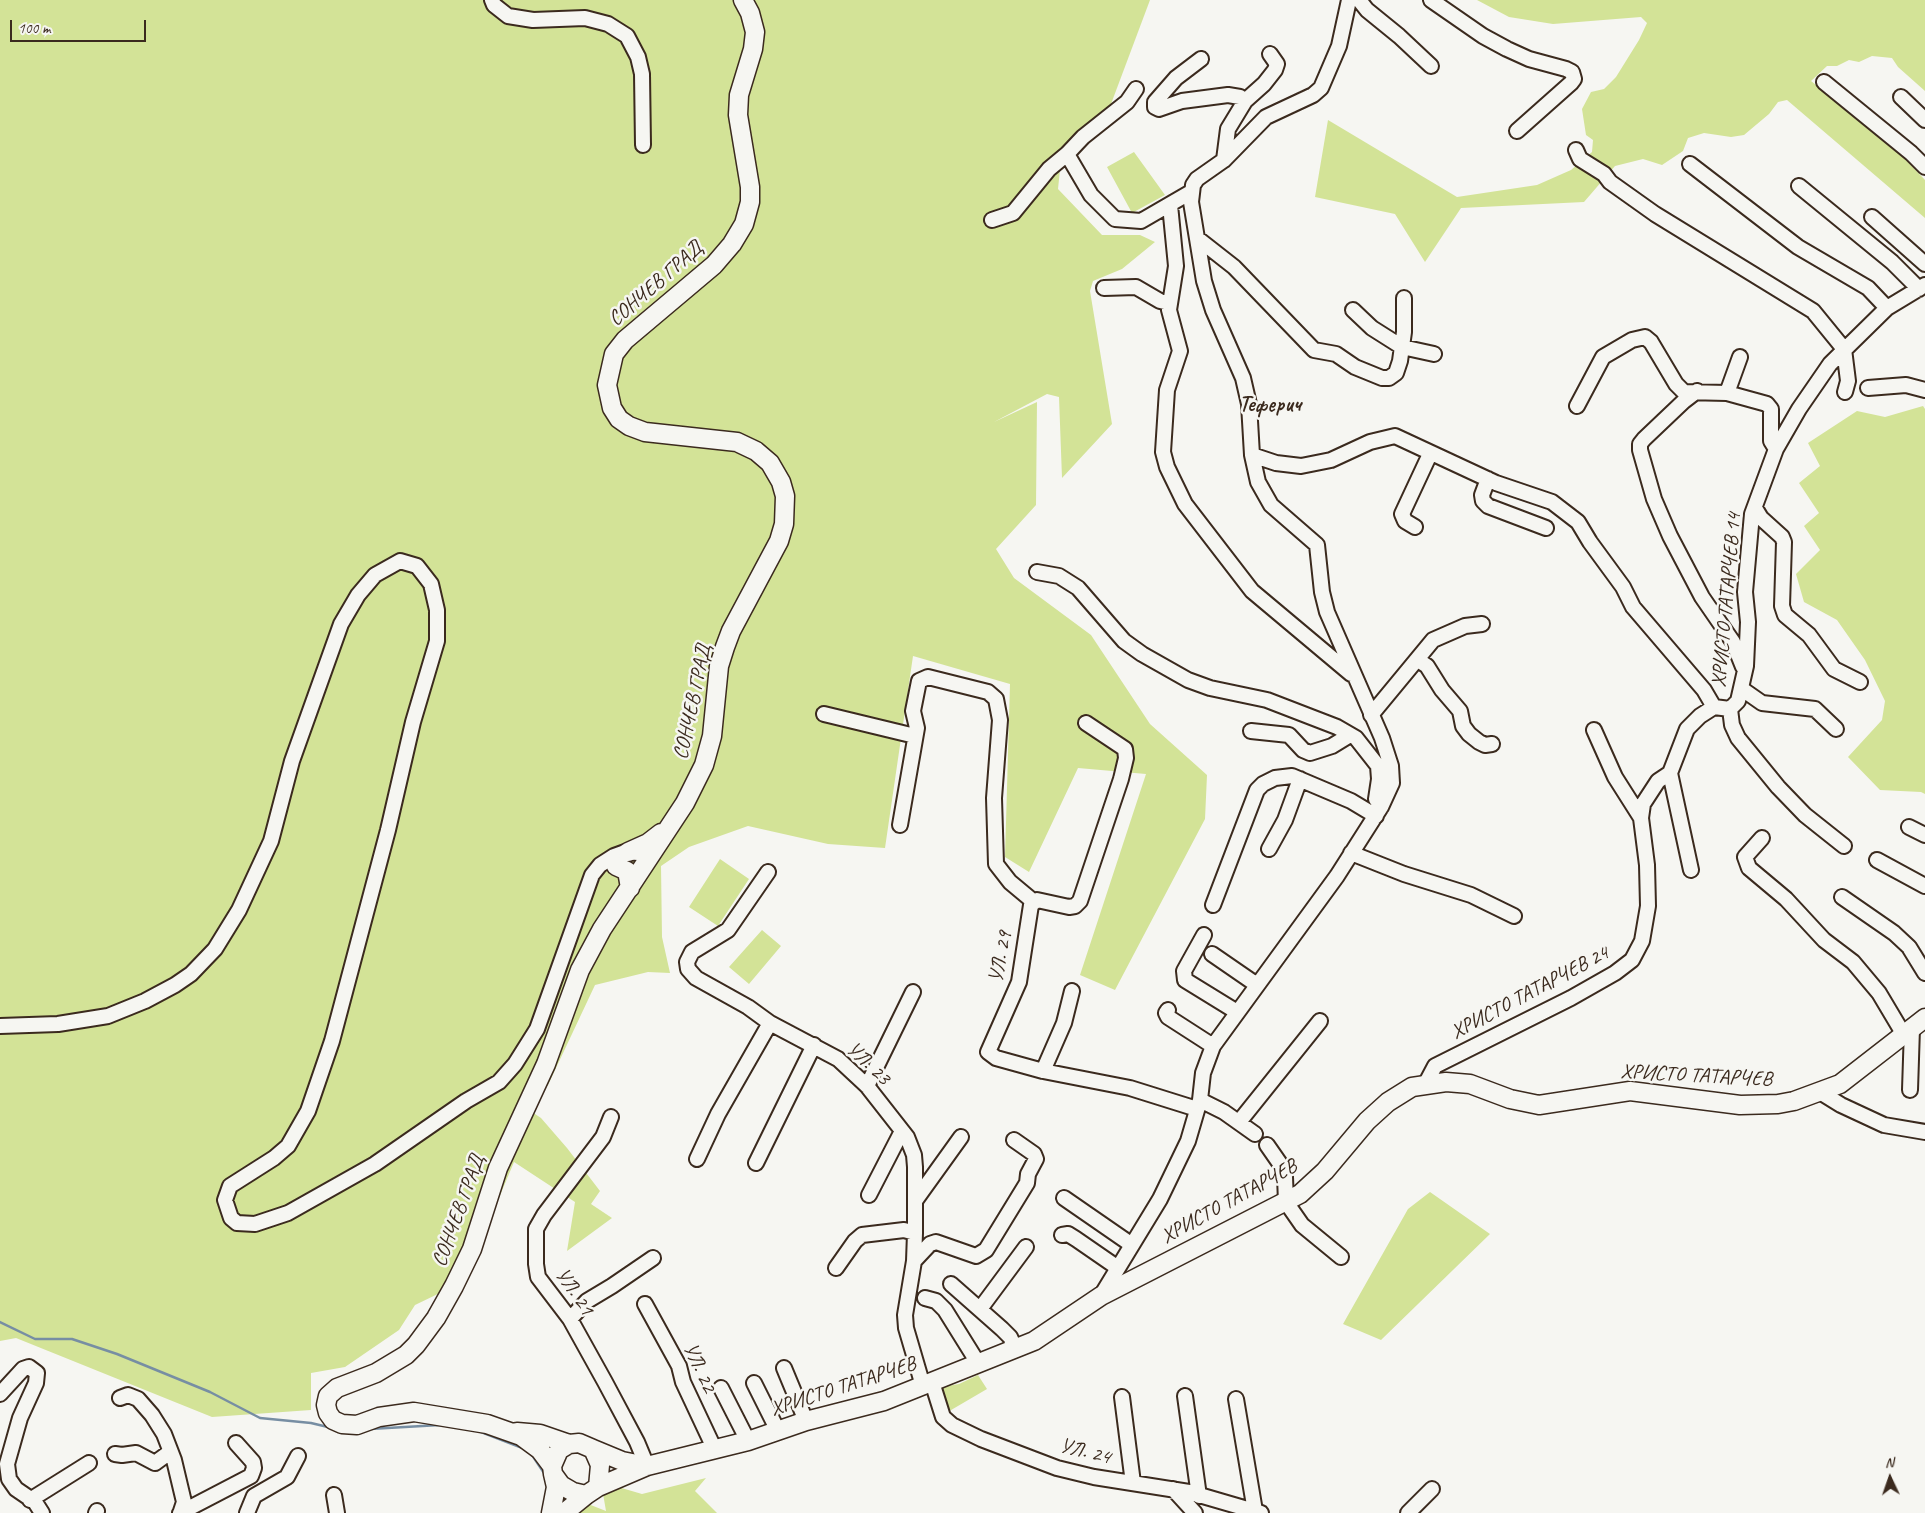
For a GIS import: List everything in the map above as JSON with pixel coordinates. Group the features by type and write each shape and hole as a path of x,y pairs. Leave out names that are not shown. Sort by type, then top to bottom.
{"main road":[{"name":"СОНЧЕВ ГРАД","path":"510,1432 487,1424 414,1412 379,1417 357,1425 342,1424 333,1420 328,1413 326,1405 328,1396 337,1388 376,1373 406,1355 429,1328 454,1286 472,1249 498,1168 546,1064 580,970 602,929 646,865 704,765 712,736 719,666 732,631 779,541 786,509 785,496 776,472 770,463 756,450 737,442 645,432 629,426 619,419 612,408 608,395 607,380 614,354 625,340 714,265 732,244 744,224 750,202 750,187 738,115 739,95 753,49 755,32 750,13 743,0"},
{"path":"628,852 648,843 671,824"},
{"path":"616,866 627,871 630,878 630,888"},
{"name":"ХРИСТО ТАТАРЧЕВ","path":"564,1513 592,1491 646,1466 748,1441 806,1422 866,1407 1034,1341 1101,1296 1286,1202 1311,1185 1367,1121 1388,1102 1412,1087 1426,1083 1470,1084 1510,1098 1539,1105 1630,1092 1758,1106 1794,1101 1840,1084 1913,1027"},
{"path":"510,1432 540,1434 570,1444"},
{"path":"510,1432 530,1442 553,1470 561,1485 573,1492 592,1491 600,1465 593,1449 579,1443 570,1444 559,1450 553,1470 556,1487 551,1513"},
{"name":"ХРИСТО ТАТАРЧЕВ","path":"593,1449 622,1461 646,1466"}],"street":[{"path":"492,0 494,5 508,16 533,20 585,18 608,24 627,36 638,57 642,74 643,145"},
{"path":"1101,1296 1160,1199 1184,1150 1199,1105 1203,1073 1213,1046 1337,876 1378,811 1392,777 1387,753 1324,602 1317,545 1277,511 1264,496 1254,470 1251,420 1243,378 1213,310 1204,281 1191,192 1197,179 1224,160 1266,117 1313,95 1321,88 1339,46 1349,0"},
{"path":"1359,0 1367,10 1399,36 1431,66"},
{"path":"1431,0 1483,36 1507,49 1529,59 1566,68 1572,72 1574,79 1571,84 1517,131"},
{"path":"1224,160 1228,129 1245,101 1264,84 1275,70 1277,64 1270,54"},
{"path":"1201,59 1176,78 1155,102 1155,108 1159,109 1182,101 1228,95 1240,97 1245,101"},
{"path":"1824,82 1911,153 1925,168"},
{"path":"992,220 1013,213 1049,169 1067,154 1083,136 1127,102 1136,89"},
{"path":"1901,97 1925,120"},
{"path":"1576,150 1580,159 1604,174 1610,182 1655,214 1806,305 1819,317 1844,349 1848,381 1845,392"},
{"path":"1067,154 1091,195 1116,219 1141,221 1191,192"},
{"path":"1690,164 1798,247 1868,288 1887,308"},
{"path":"1799,186 1922,287"},
{"path":"1170,205 1176,266 1169,303 1180,351 1168,390 1163,452 1175,486 1186,504 1252,591 1355,677"},
{"path":"1872,217 1925,264"},
{"path":"1197,238 1234,267 1314,350 1336,354 1371,374 1388,378 1396,373 1402,347 1404,298"},
{"path":"1104,288 1136,286 1169,303"},
{"name":"ХРИСТО ТАТАРЧЕВ 14","path":"1730,709 1738,701 1745,673 1748,622 1745,592 1755,508 1776,449 1821,376 1844,349 1887,308 1922,287"},
{"path":"1353,310 1372,328 1402,347 1434,354"},
{"path":"1576,406 1601,359 1611,351 1641,337 1648,338 1678,388 1684,392 1726,392 1762,401 1770,406 1770,437 1776,449"},
{"path":"1726,392 1740,357"},
{"path":"1868,388 1891,384 1906,385 1925,390"},
{"path":"1697,391 1644,439 1640,450 1654,498 1670,536 1698,590 1733,642 1745,673"},
{"path":"1252,455 1276,463 1301,466 1331,460 1383,437 1395,436 1430,454 1488,479 1552,502 1572,516 1611,568 1633,607 1704,690 1714,707 1730,709 1732,725 1738,738 1761,767 1805,815 1844,846"},
{"path":"1415,527 1405,521 1402,514 1430,454"},
{"path":"1488,479 1482,495 1482,501 1488,506 1546,528"},
{"path":"1755,508 1761,518 1782,537 1784,542 1782,606 1784,615 1809,634 1834,669 1860,682"},
{"path":"0,1026 66,1023 108,1016 145,1002 175,985 191,974 216,949 239,910 271,842 292,761 341,624 358,595 375,575 400,561 417,566 431,584 437,610 437,642 413,722 388,830 332,1041 308,1111 288,1146 274,1158 230,1186 225,1200 231,1218 237,1223 255,1224 288,1212 375,1164 466,1100 499,1082 515,1064 537,1029 592,875 600,865 614,856 628,852 642,855 646,865 632,863 616,866 604,871 590,883"},
{"path":"1037,572 1059,576 1078,588 1124,641 1142,654 1188,680 1210,688 1267,700 1337,727 1350,735 1368,752 1378,766 1379,779 1376,800 1378,811"},
{"path":"1371,715 1433,640 1465,626 1482,624"},
{"path":"1418,660 1427,666 1442,690 1460,711 1463,726 1469,734 1479,742 1492,744"},
{"path":"900,825 916,736 914,711 919,681 922,678 928,677 988,692 996,699 1000,720 994,798 996,864 1010,882 1034,902 1041,900 1072,906 1080,901 1121,779 1126,758 1125,749 1086,723"},
{"path":"1742,689 1762,703 1815,709 1836,729"},
{"name":"ХРИСТО ТАТАРЧЕВ 24","path":"1426,1083 1435,1066 1571,998 1615,974 1632,960 1642,941 1648,906 1647,865 1641,818 1647,796 1658,781 1670,773 1687,730 1700,716 1714,707"},
{"path":"824,714 916,736"},
{"path":"1594,730 1615,777 1641,818"},
{"path":"1251,731 1289,735 1303,750 1310,752 1332,746 1350,735"},
{"path":"1670,773 1691,870"},
{"path":"1214,905 1257,790 1275,778 1292,776 1378,811"},
{"path":"1269,849 1285,820 1300,779"},
{"path":"1909,827 1925,834"},
{"path":"1762,838 1745,857 1749,868 1786,898 1824,940 1853,962 1879,993 1913,1027 1910,1090"},
{"path":"1351,853 1404,874 1471,895 1514,916"},
{"path":"1877,860 1925,886"},
{"name":"УЛ. 23","path":"768,872 728,930 692,952 687,962 688,969 696,978 748,1007 770,1023 814,1045 838,1060 866,1086 911,1145 914,1155 915,1233 914,1261 905,1315 906,1328 928,1384"},
{"path":"1842,897 1868,914 1909,946 1925,973"},
{"name":"УЛ. 29","path":"1034,902 1029,914 1019,982 988,1052 996,1058 1044,1071 1130,1088 1199,1105 1238,1122 1255,1134"},
{"path":"1204,935 1184,971 1185,980 1237,1012"},
{"path":"1212,954 1257,985"},
{"path":"1044,1071 1064,1023 1072,990"},
{"path":"866,1086 912,992"},
{"path":"1168,1010 1166,1013 1168,1017 1213,1046"},
{"path":"1238,1122 1320,1021"},
{"path":"697,1159 718,1114 770,1023"},
{"path":"756,1163 814,1045"},
{"path":"1820,1092 1841,1105 1884,1125 1925,1132"},
{"name":"УЛ. 21","path":"611,1117 602,1137 536,1228 536,1264 538,1277 570,1320 628,1425 646,1466"},
{"path":"869,1195 902,1131"},
{"path":"914,1202 961,1137"},
{"path":"914,1261 930,1244 936,1242 976,1256 986,1250 1027,1183 1028,1174 1036,1159 1034,1154 1014,1140"},
{"path":"1267,1146 1283,1168 1286,1202 1302,1225 1341,1257"},
{"path":"1064,1198 1132,1245"},
{"path":"836,1268 855,1241 862,1235 904,1230 915,1233"},
{"path":"1062,1235 1068,1234 1118,1268"},
{"path":"980,1309 1026,1247"},
{"path":"570,1320 587,1301 653,1258"},
{"path":"952,1284 1006,1333 1014,1348"},
{"path":"925,1298 936,1302 945,1310 978,1363"},
{"name":"УЛ. 22","path":"645,1304 679,1366 683,1382 714,1448"},
{"path":"0,1394 23,1369 29,1368 37,1372 36,1383 20,1418 7,1464 9,1479 16,1489 30,1500 36,1502 42,1513"},
{"path":"784,1368 806,1422"},
{"path":"754,1383 778,1431"},
{"name":"УЛ. 24","path":"928,1384 943,1417 952,1425 981,1439 1057,1468 1173,1490 1222,1501 1258,1512"},
{"path":"721,1388 748,1441"},
{"path":"120,1398 134,1396 142,1403 164,1434 184,1502 180,1512"},
{"path":"1185,1396 1199,1496"},
{"path":"1122,1397 1133,1483"},
{"path":"1236,1399 1258,1512"},
{"path":"180,1512 251,1476 254,1468 253,1462 236,1443"},
{"path":"115,1454 136,1453 155,1463 170,1452"},
{"path":"247,1513 254,1496 286,1478 298,1456"},
{"path":"30,1500 89,1463"},
{"path":"1408,1513 1432,1489"},
{"path":"1173,1490 1195,1513"},
{"path":"334,1495 337,1513"},
{"path":"1222,1501 1234,1513"}],"green space":[{"path":"0,0 1150,0 1111,104 1062,150 1058,189 1102,235 1140,235 1155,242 1122,269 1093,281 1090,291 1112,424 1062,478 1059,397 1047,394 994,422 1037,402 1036,505 996,549 1014,578 1091,635 1150,724 1207,775 1205,819 1115,990 1080,975 1146,774 1078,768 1029,872 1005,857 1010,684 913,656 885,848 828,844 748,826 689,847 661,866 662,937 670,973 648,972 595,985 548,1085 529,1110 541,1118 600,1191 591,1204 612,1218 567,1251 575,1202 514,1162 478,1248 442,1292 415,1305 399,1330 345,1367 311,1373 311,1410 212,1417 16,1338 0,1341"},
{"path":"1477,0 1925,0 1925,91 1898,67 1892,58 1872,56 1859,62 1849,60 1837,66 1827,66 1811,81 1892,145 1925,180 1925,218 1787,100 1778,102 1769,114 1744,135 1731,137 1704,133 1688,138 1683,151 1662,165 1643,159 1615,166 1584,202 1461,208 1425,262 1395,214 1315,197 1328,120 1457,197 1537,185 1571,170 1592,152 1593,140 1586,135 1582,109 1591,92 1604,89 1616,77 1639,40 1647,23 1641,17 1553,24 1509,17"},
{"path":"1134,152 1165,195 1132,213 1107,167"},
{"path":"1923,406 1925,409 1925,794 1921,792 1880,790 1848,757 1882,720 1885,701 1865,660 1837,620 1804,602 1796,574 1820,550 1804,526 1819,513 1799,483 1820,466 1808,443 1857,411 1885,417"},
{"path":"720,859 749,879 718,926 689,907"},
{"path":"762,930 781,946 749,984 729,967"},
{"path":"1430,1192 1490,1234 1381,1340 1343,1324 1408,1209"},
{"path":"978,1375 987,1389 946,1413 939,1393 941,1387 959,1384"},
{"path":"706,1478 695,1491 717,1513 570,1513 583,1502 606,1511 601,1482 642,1494"}],"waterway":[{"path":"0,1322 35,1339 72,1339 117,1354 210,1392 260,1418 311,1423 332,1428"},
{"path":"370,1429 440,1425"},
{"path":"481,1432 525,1449"},
{"path":"530,1452 546,1476"}],"district":[{"name":"Теферич","path":"1270,405"}]}
